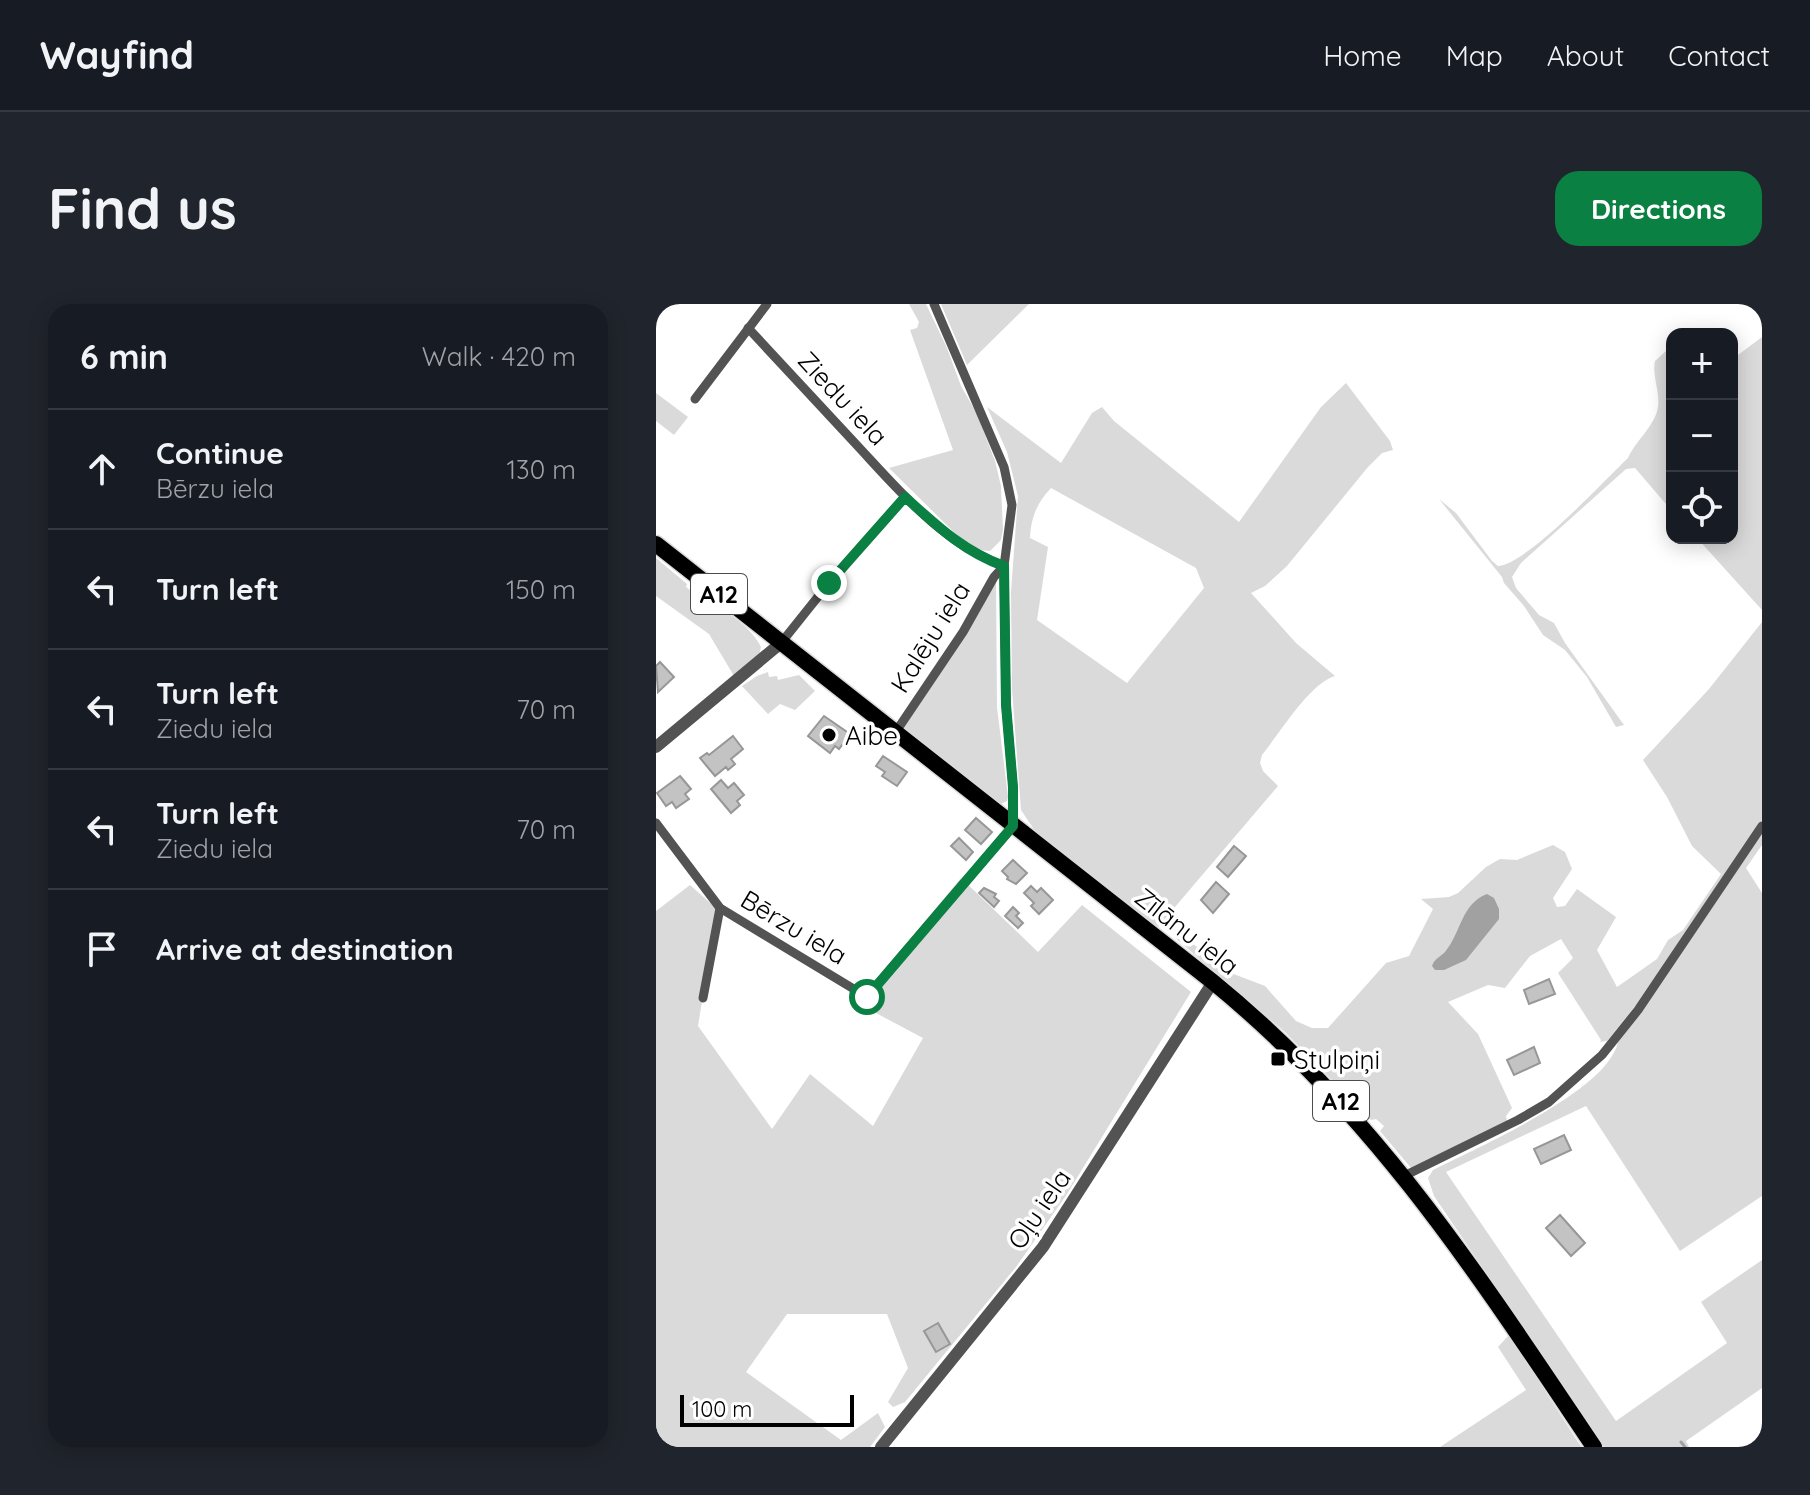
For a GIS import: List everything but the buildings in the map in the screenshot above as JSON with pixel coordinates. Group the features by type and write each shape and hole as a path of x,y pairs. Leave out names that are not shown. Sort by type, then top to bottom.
{"highway":[{"name":"Zīlānu iela","path":"656,544 1213,982 1278,1037 1327,1086 1446,1230 1594,1447"}],"street":[{"path":"695,399 767,304"},
{"path":"934,304 1004,467 1012,505 1004,566 1006,705 1013,826"},
{"name":"Ziedu iela","path":"748,328 905,497 965,548 1004,566"},
{"path":"656,747 781,643 905,497"},
{"name":"Kalēju iela","path":"895,733 1004,566"},
{"name":"Bērzu iela","path":"656,823 720,908 867,997 1013,826"},
{"path":"1404,1176 1549,1102 1602,1055 1638,1010 1762,826"},
{"path":"703,998 720,908"},
{"name":"Oļu iela","path":"881,1447 1043,1247 1213,982"}],"shaded area":[{"path":"909,304 926,304 961,386 977,414 995,461 1001,486 1003,530 1001,540 990,551 968,546 889,468 953,450 910,330 917,328 919,322"},
{"path":"941,304 1029,304 967,365"},
{"path":"1762,337 1762,610 1702,544 1738,544 1738,355"},
{"path":"1666,351 1666,504 1635,468 1626,469 1521,563 1512,577 1516,588 1539,615 1554,623 1624,725 1616,727 1587,677 1565,650 1543,635 1502,577 1439,499 1456,513 1498,566 1527,552 1565,520 1628,458 1649,427 1658,407 1655,361"},
{"path":"1346,383 1390,441 1393,450 1382,453 1368,467 1287,566 1265,586 1251,593 1296,643 1335,676 1315,688 1262,755 1260,763 1263,771 1278,786 1158,927 1037,834 1021,810 1012,689 1011,592 1018,496 1007,452 987,407 1061,463 1092,413 1102,407 1114,421 1239,522 1321,407","holes":["1051,488 1196,568 1204,588 1127,683 1037,620 1048,547 1030,538 1033,517"]},
{"path":"656,393 688,417 674,435 656,421"},
{"path":"656,558 699,597 701,595 742,624 761,647 759,656 734,676 709,634 656,596"},
{"path":"996,578 997,707 1008,797 1001,804 905,731 904,727 967,632"},
{"path":"1762,622 1762,820 1635,1006 1607,1041 1600,1042 1558,973 1573,958 1561,939 1530,956 1505,988 1488,985 1448,1002 1478,1034 1512,1108 1506,1116 1507,1121 1411,1168 1380,1131 1384,1126 1376,1119 1371,1120 1285,1032 1174,937 1175,930 1231,973 1265,986 1296,1021 1312,1028 1328,1028 1386,963 1409,956 1433,909 1421,899 1449,897 1500,859 1517,860 1553,845 1565,852 1572,869 1553,898 1557,907 1565,906 1577,889 1616,917 1597,950 1617,987 1657,959 1668,940 1683,930 1721,874 1692,846 1667,797 1643,760 1709,689"},
{"path":"768,672 769,677 777,676 778,680 799,675 815,691 795,710 780,704 768,714 742,686"},
{"path":"1762,834 1762,845 1746,868 1762,893 1762,1196 1680,1251 1586,1106 1446,1172 1616,1421 1727,1343 1701,1302 1762,1260 1762,1388 1686,1441 1689,1447 1604,1447 1434,1196 1428,1178 1433,1170 1538,1116 1591,1080 1609,1061 1618,1042"},
{"path":"961,878 1038,952 1082,905 1191,992 1067,1194 1016,1267 905,1402 893,1407 888,1402 908,1368 887,1314 787,1314 746,1372 841,1440 878,1413 885,1427 870,1447 656,1447 656,911 690,885 717,909 698,1026 772,1129 810,1074 873,1126 923,1038 857,1003"},
{"path":"1487,894 1494,898 1499,919 1466,960 1444,970 1435,970 1433,963 1445,952 1467,912"},
{"path":"1509,1335 1582,1447 1440,1447 1526,1390 1498,1347"}],"waterway":[{"path":"1681,1442 1685,1447"}],"place":[{"name":"Aibe","path":"829,735"},
{"name":"Stulpiņi","path":"1278,1059"}],"route":[{"path":"829,583 905,497 965,548 1004,566 1005,680 1013,826 867,997"}]}
